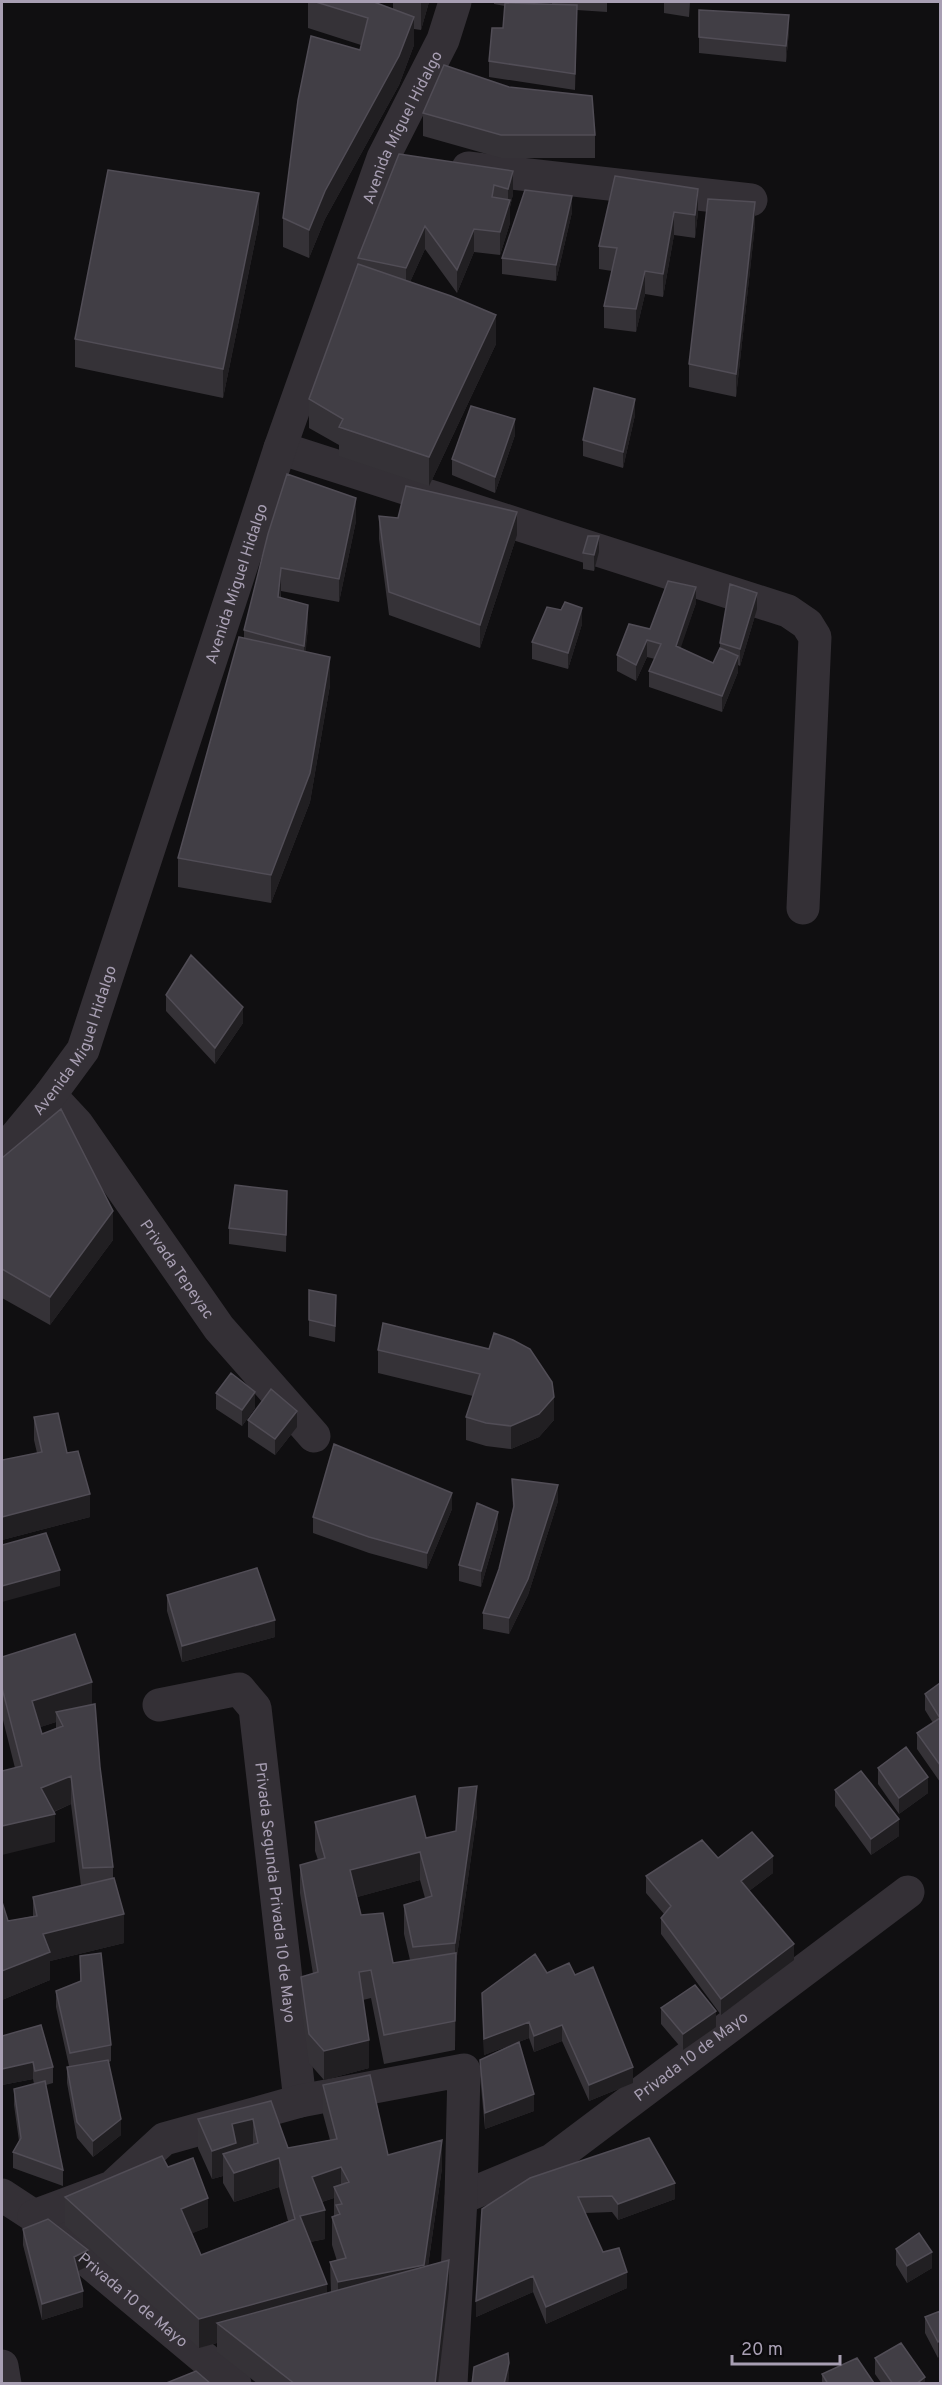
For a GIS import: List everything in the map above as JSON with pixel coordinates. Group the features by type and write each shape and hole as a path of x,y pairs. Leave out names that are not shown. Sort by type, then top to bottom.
{"street":[{"name":"Avenida Miguel Hidalgo","path":"2,1153 50,1095 83,1050 280,448 383,158 443,40 455,2"},
{"path":"383,158 751,200"},
{"path":"280,448 788,611 807,624 815,637 803,908"},
{"name":"Privada Tepeyac","path":"50,1095 77,1124 219,1328 314,1436"},
{"name":"Privada Segunda Privada 10 de Mayo","path":"159,1705 238,1689 255,1708 300,2101"},
{"name":"Privada 10 de Mayo","path":"461,2198 552,2160 908,1892"},
{"path":"34,2216 112,2187 165,2139 300,2101 464,2070 461,2198 451,2384"},
{"name":"Privada 10 de Mayo","path":"2,2195 34,2216 235,2384"},
{"path":"2,2366 4,2384"}],"building":[{"path":"316,2 374,2 414,17 399,56 325,191 309,230 283,218 298,100 311,36 360,50 368,18"},
{"path":"505,3 577,5 575,74 489,61 492,28 503,28"},
{"path":"699,10 789,15 786,46 699,37"},
{"path":"444,65 509,87 592,96 595,135 501,135 423,113"},
{"path":"399,154 513,171 508,189 494,185 492,197 510,200 500,232 474,229 457,270 425,226 406,268 358,258"},
{"path":"108,170 259,193 223,369 75,339"},
{"path":"615,176 698,189 695,215 674,212 663,274 645,271 636,309 604,306 617,248 599,246"},
{"path":"525,190 572,196 556,265 502,258"},
{"path":"708,199 755,202 736,374 689,364"},
{"path":"358,264 451,296 496,315 429,457 339,427 343,419 309,399"},
{"path":"594,388 635,399 623,452 583,440"},
{"path":"471,406 515,419 495,477 452,459"},
{"path":"287,474 356,498 339,579 281,568 278,597 308,605 304,646 244,630 268,534"},
{"path":"406,486 517,512 480,625 389,592 379,516 398,518"},
{"path":"588,536 599,536 594,555 583,553"},
{"path":"668,581 696,587 676,646 713,663 720,648 738,656 722,696 649,671 661,644 647,640 636,665 617,655 629,624 650,629"},
{"path":"730,584 757,593 740,649 720,643"},
{"path":"565,602 582,608 568,653 532,642 547,607 561,610"},
{"path":"239,637 330,657 310,773 271,875 178,858"},
{"path":"191,955 243,1007 215,1048 166,995"},
{"path":"61,1109 113,1211 50,1297 2,1269 2,1158"},
{"path":"235,1185 287,1191 286,1235 229,1228"},
{"path":"309,1290 336,1295 335,1326 309,1320"},
{"path":"383,1323 489,1349 494,1333 513,1340 530,1349 552,1382 554,1397 539,1414 511,1426 486,1423 466,1417 480,1374 378,1350"},
{"path":"231,1373 255,1392 242,1410 216,1393"},
{"path":"271,1389 297,1411 275,1439 248,1420"},
{"path":"58,1413 67,1453 78,1451 90,1494 2,1517 2,1460 42,1452 34,1417"},
{"path":"334,1444 452,1493 427,1553 369,1537 313,1517"},
{"path":"512,1479 558,1485 528,1579 509,1618 483,1613 499,1569 514,1506"},
{"path":"477,1503 498,1512 481,1571 459,1565"},
{"path":"46,1533 60,1570 2,1586 2,1545"},
{"path":"257,1568 275,1620 182,1646 167,1595"},
{"path":"75,1634 92,1682 32,1701 42,1734 63,1726 56,1712 95,1704 100,1767 113,1867 83,1868 71,1776 41,1788 55,1814 2,1826 2,1771 22,1766 2,1688 2,1657"},
{"path":"940,1683 940,1718 925,1694"},
{"path":"940,1718 940,1765 917,1733"},
{"path":"906,1747 928,1777 899,1798 878,1768"},
{"path":"861,1771 899,1819 871,1839 835,1790"},
{"path":"477,1786 455,1943 413,1947 404,1905 432,1896 420,1852 350,1870 361,1915 383,1913 393,1963 456,1953 455,2021 384,2035 371,1970 359,1972 369,2040 324,2051 309,2034 301,1977 318,1972 300,1865 325,1858 315,1822 415,1796 426,1838 456,1831 459,1788"},
{"path":"752,1832 773,1856 741,1881 794,1944 721,1999 661,1918 671,1906 646,1876 702,1840 718,1858"},
{"path":"114,1878 124,1914 43,1934 50,1952 2,1971 2,1902 8,1921 37,1916 33,1897"},
{"path":"101,1953 111,2045 70,2053 56,1991 81,1981 80,1956"},
{"path":"535,1954 547,1973 569,1963 575,1975 593,1967 633,2067 589,2085 562,2025 534,2036 529,2022 484,2039 482,1993"},
{"path":"695,1985 716,2011 683,2034 661,2008"},
{"path":"41,2025 53,2067 35,2071 33,2062 2,2069 2,2036"},
{"path":"519,2042 534,2094 485,2113 480,2060"},
{"path":"108,2060 121,2119 93,2141 77,2122 67,2067"},
{"path":"370,2075 388,2155 442,2140 424,2265 338,2282 330,2262 346,2258 332,2217 340,2214 336,2205 342,2204 334,2187 349,2182 341,2167 312,2177 325,2210 300,2216 327,2284 199,2319 65,2197 162,2156 168,2167 193,2158 208,2198 181,2209 201,2255 295,2219 279,2158 234,2173 223,2154 258,2143 253,2119 232,2124 236,2143 212,2151 198,2119 271,2101 288,2148 337,2139 323,2085"},
{"path":"45,2081 63,2170 13,2152 21,2138 14,2089"},
{"path":"649,2138 675,2183 618,2204 612,2196 578,2197 603,2252 619,2248 627,2272 546,2307 533,2276 476,2301 482,2209 530,2178"},
{"path":"48,2219 88,2250 74,2257 83,2291 42,2304 23,2229"},
{"path":"919,2233 932,2252 907,2266 896,2249"},
{"path":"449,2260 435,2384 295,2384 217,2323"},
{"path":"940,2311 940,2340 938,2342 925,2317"},
{"path":"901,2343 925,2377 916,2384 893,2384 875,2358"},
{"path":"508,2353 509,2363 504,2384 472,2384 474,2367"},
{"path":"857,2358 874,2383 828,2384 822,2374"},
{"path":"196,2371 211,2384 164,2384"}]}
